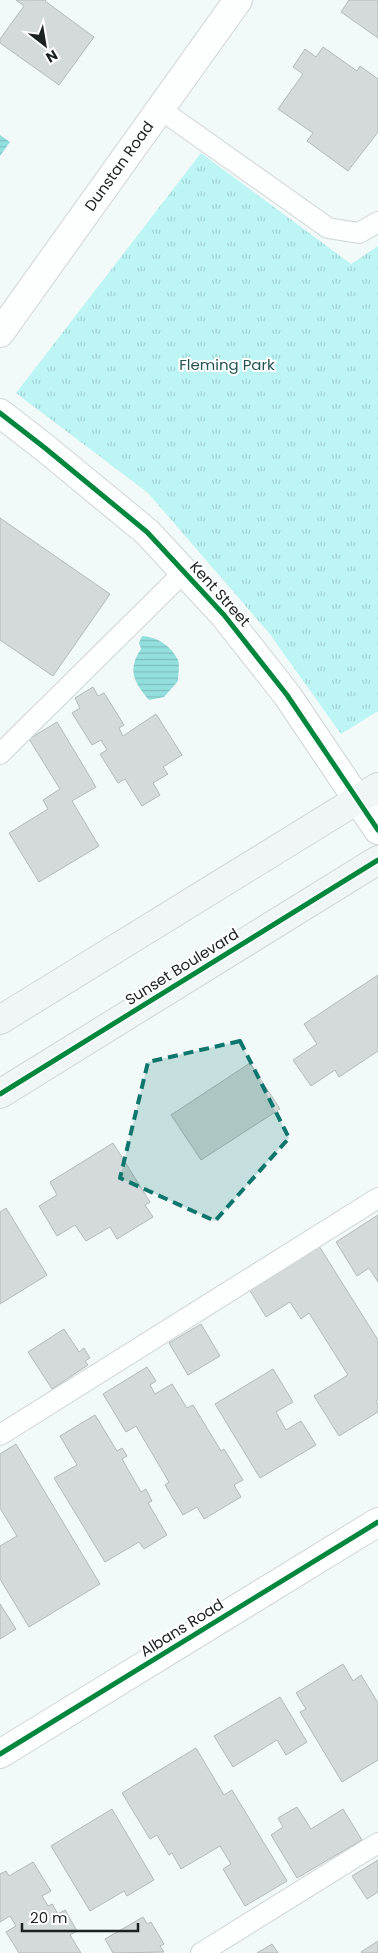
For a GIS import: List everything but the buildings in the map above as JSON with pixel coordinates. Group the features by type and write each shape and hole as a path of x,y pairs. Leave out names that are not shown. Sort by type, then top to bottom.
{"street":[{"name":"Dunstan Road","path":"0,333 238,0"},
{"name":"Kent Street","path":"0,414 45,448 147,532 224,615 367,793 378,830"},
{"path":"0,1020 367,793"},
{"name":"Sunset Boulevard","path":"0,1094 378,860"},
{"name":"Albans Road","path":"0,1754 378,1522"}],"lane":[{"path":"160,109 328,228 359,233 378,222"},
{"path":"0,754 184,572"},
{"path":"0,1434 378,1198"},
{"path":"201,1953 378,1843"}],"highlighted area":[{"path":"240,1041 289,1138 215,1221 120,1178 148,1062"}],"green space":[{"name":"Fleming Park","path":"201,153 351,264 378,246 378,711 341,734 269,633 148,493 16,393"}],"shaded area":[{"path":"0,135 10,142 0,156"},
{"path":"142,636 153,638 163,643 172,650 178,660 178,681 164,697 149,700 139,687 134,676 134,663 141,649 139,643"}],"cycle path":[{"path":"0,413 147,532 224,615 287,695 378,830"},
{"path":"0,1094 378,860"},
{"path":"0,1754 378,1522"}]}
